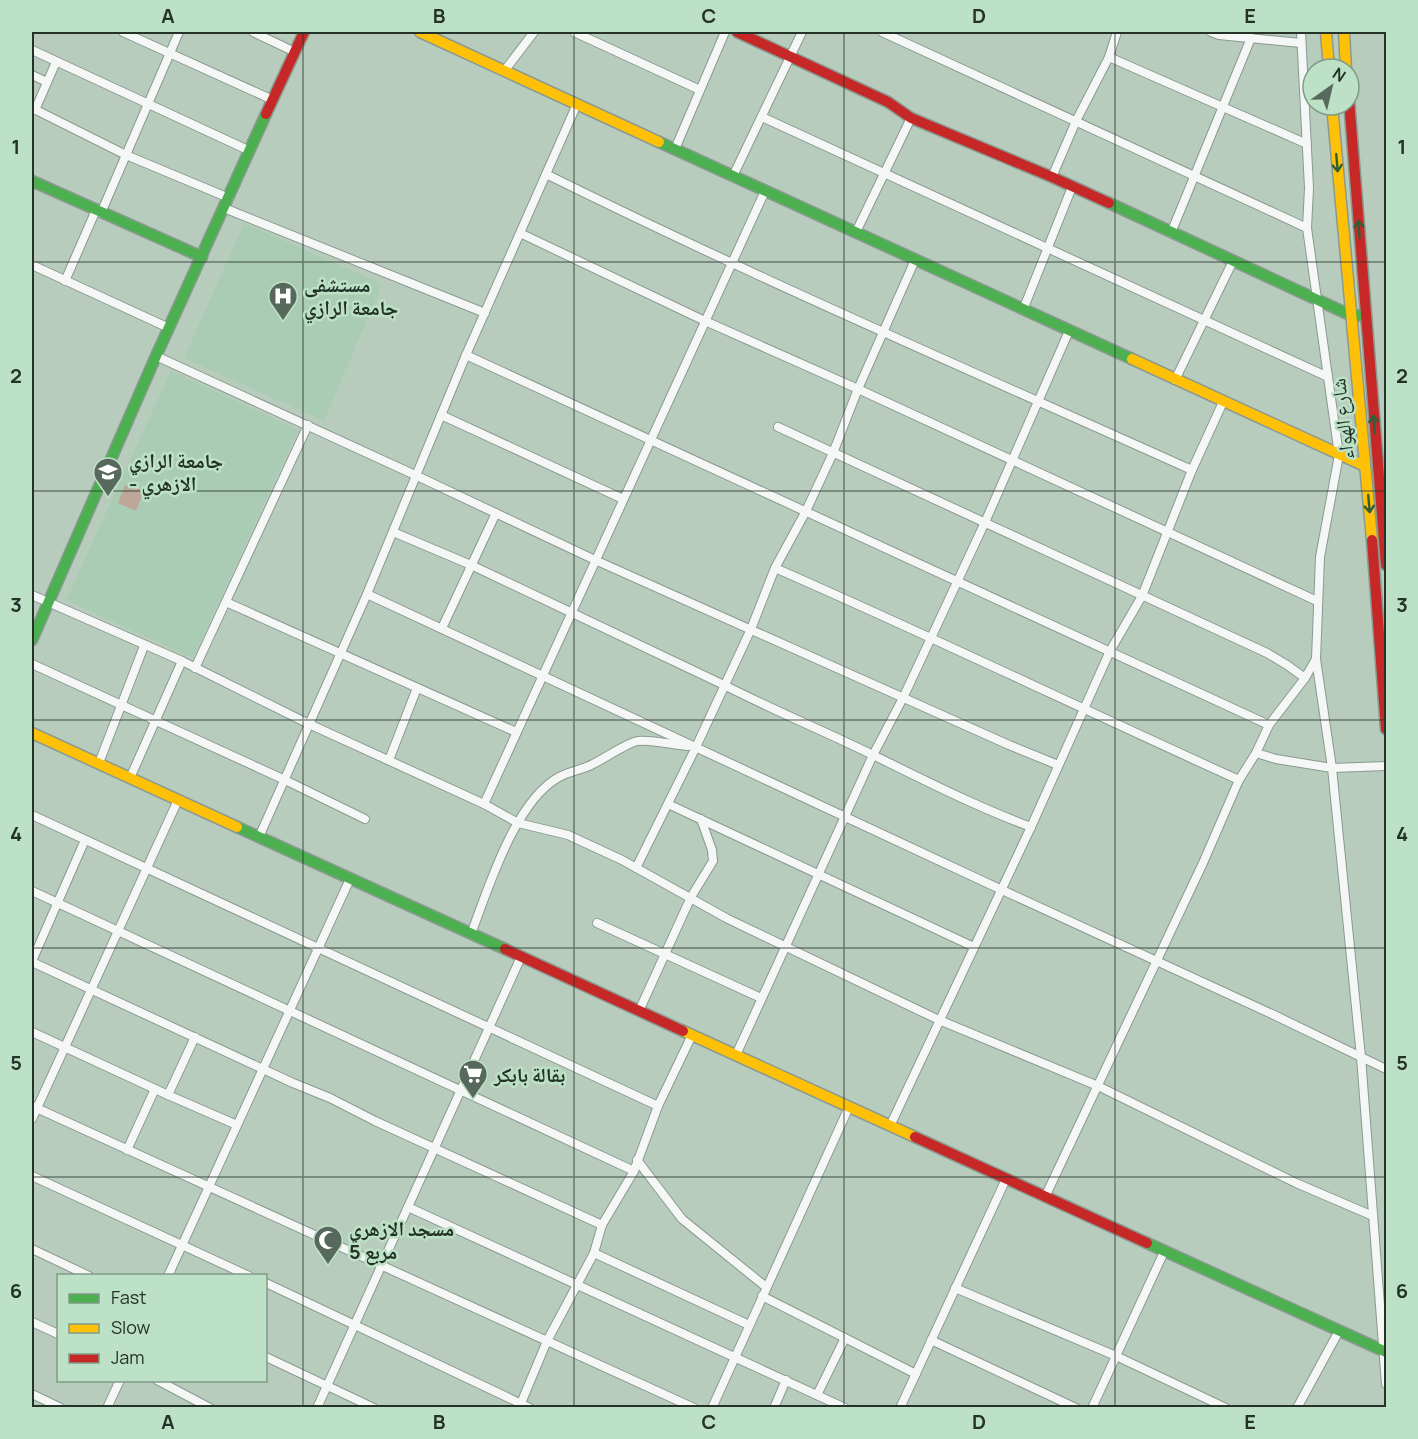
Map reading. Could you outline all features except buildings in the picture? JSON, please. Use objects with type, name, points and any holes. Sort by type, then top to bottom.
[{"type":"street","points":[[123,32],[273,100]]},
{"type":"street","points":[[65,281],[126,155],[179,32]]},
{"type":"street","points":[[253,32],[296,52]]},
{"type":"street","points":[[32,640],[156,356],[304,32]]},
{"type":"street","points":[[420,32],[1365,466]]},
{"type":"street","points":[[505,70],[534,32]]},
{"type":"street","points":[[574,32],[700,90]]},
{"type":"street","points":[[675,149],[725,32]]},
{"type":"street","points":[[737,32],[888,102],[910,118],[1052,177],[1350,315],[1366,316]]},
{"type":"street","points":[[733,176],[802,32]]},
{"type":"street","points":[[882,32],[900,35],[1076,121],[1307,228]]},
{"type":"street","points":[[1052,177],[1076,121],[1109,57],[1117,32]]},
{"type":"street","points":[[1301,32],[1309,188],[1307,228],[1339,455],[1320,557],[1316,659],[1332,768],[1361,1057],[1386,1384]]},
{"type":"street","points":[[1326,32],[1328,57]]},
{"type":"street","points":[[1344,32],[1345,57]]},
{"type":"street","points":[[1217,33],[1302,43]]},
{"type":"street","points":[[1171,233],[1251,38]]},
{"type":"street","points":[[32,50],[250,151]]},
{"type":"street","points":[[1109,57],[1307,144]]},
{"type":"street","points":[[56,62],[33,109],[226,203],[485,313]]},
{"type":"street","points":[[32,75],[47,82]]},
{"type":"street","points":[[259,837],[367,594],[466,355],[522,234],[578,104]]},
{"type":"street","points":[[762,117],[1328,377]]},
{"type":"street","name":"شارع الهواء","points":[[1333,117],[1386,729]]},
{"type":"street","name":"شارع الهواء","points":[[1350,117],[1386,565]]},
{"type":"street","points":[[856,232],[910,118]]},
{"type":"street","points":[[546,174],[732,263],[1192,470]]},
{"type":"street","points":[[32,181],[202,257]]},
{"type":"street","points":[[1023,310],[1072,187]]},
{"type":"street","points":[[484,804],[765,190]]},
{"type":"street","points":[[522,234],[705,321],[858,388],[1317,601]]},
{"type":"street","points":[[636,868],[696,747],[751,628],[775,568],[806,511],[833,453],[858,388],[915,260]]},
{"type":"street","points":[[1175,380],[1233,261]]},
{"type":"street","points":[[32,265],[169,328]]},
{"type":"street","points":[[736,1055],[873,755],[903,698],[958,581],[1069,331]]},
{"type":"street","points":[[466,355],[1269,725]]},
{"type":"street","points":[[156,356],[595,560],[751,628],[789,648],[1058,765]]},
{"type":"street","points":[[890,1126],[1002,890],[1110,651],[1142,596],[1192,470],[1223,402]]},
{"type":"street","points":[[441,415],[623,499]]},
{"type":"street","points":[[195,668],[308,425]]},
{"type":"street","points":[[777,427],[1267,653],[1305,678]]},
{"type":"street","points":[[442,628],[496,513]]},
{"type":"street","points":[[393,532],[471,565],[571,612],[765,706],[873,755],[951,795],[1031,827]]},
{"type":"street","points":[[775,568],[932,637],[1239,780]]},
{"type":"street","points":[[367,594],[1386,1069]]},
{"type":"street","points":[[32,595],[195,668],[309,724],[484,804],[518,823],[568,835],[636,868],[728,919],[939,1020],[1098,1086],[1296,1183],[1373,1216]]},
{"type":"street","points":[[226,602],[516,732]]},
{"type":"street","points":[[99,763],[144,646]]},
{"type":"street","points":[[1045,1197],[1203,864],[1239,780],[1256,753],[1269,725],[1305,678],[1316,659]]},
{"type":"street","points":[[130,778],[182,662]]},
{"type":"street","points":[[32,664],[365,819]]},
{"type":"street","points":[[389,760],[417,688]]},
{"type":"street","points":[[32,733],[1385,1351]]},
{"type":"street","points":[[471,934],[518,823],[529,804],[554,780],[591,766],[637,741],[696,747]]},
{"type":"street","points":[[1256,753],[1276,759],[1332,768],[1386,766]]},
{"type":"street","points":[[32,1119],[34,1107],[91,990],[178,800]]},
{"type":"street","points":[[668,804],[974,947]]},
{"type":"street","points":[[32,815],[658,1106]]},
{"type":"street","points":[[639,1011],[691,897],[713,861],[712,850],[701,819]]},
{"type":"street","points":[[85,840],[32,962],[602,1225]]},
{"type":"street","points":[[168,1274],[350,879]]},
{"type":"street","points":[[32,891],[634,1171]]},
{"type":"street","points":[[597,923],[761,998]]},
{"type":"street","points":[[316,1407],[521,957]]},
{"type":"street","points":[[32,1032],[237,1125]]},
{"type":"street","points":[[520,1405],[547,1341],[579,1285],[594,1253],[602,1225],[634,1171],[658,1106],[692,1035]]},
{"type":"street","points":[[168,1095],[195,1037]]},
{"type":"street","points":[[127,1150],[155,1089]]},
{"type":"street","points":[[34,1107],[694,1407]]},
{"type":"street","points":[[712,1407],[849,1107]]},
{"type":"street","points":[[637,1160],[682,1219],[764,1292],[845,1338],[916,1374]]},
{"type":"street","points":[[32,1176],[247,1274]]},
{"type":"street","points":[[900,1407],[1006,1179]]},
{"type":"street","points":[[408,1207],[845,1407]]},
{"type":"street","points":[[32,1249],[87,1274]]},
{"type":"street","points":[[1092,1407],[1164,1251]]},
{"type":"street","points":[[594,1253],[749,1325]]},
{"type":"street","points":[[267,1283],[520,1405],[530,1407]]},
{"type":"street","points":[[955,1288],[1116,1356],[1226,1407]]},
{"type":"street","points":[[32,1322],[57,1334]]},
{"type":"street","points":[[1297,1407],[1339,1331]]},
{"type":"street","points":[[817,1395],[845,1338]]},
{"type":"street","points":[[932,1340],[1076,1407]]},
{"type":"street","points":[[267,1357],[374,1407]]},
{"type":"street","points":[[774,1407],[786,1380]]},
{"type":"street","points":[[107,1407],[119,1382]]},
{"type":"street","points":[[161,1382],[210,1407]]},
{"type":"street","points":[[32,1394],[61,1407]]},
{"type":"shaded area","name":"مستشفى جامعة الرازي","points":[[244,223],[382,284],[324,421],[184,358]]},
{"type":"shaded area","points":[[171,371],[298,430],[193,658],[66,600]]},
{"type":"shaded area","points":[[125,485],[144,491],[136,511],[118,503]]},
{"type":"traffic: fast","points":[[32,640],[156,356],[266,114]]},
{"type":"traffic: fast","points":[[659,142],[1132,359]]},
{"type":"traffic: fast","points":[[32,181],[202,257]]},
{"type":"traffic: fast","points":[[1109,203],[1350,315],[1366,316]]},
{"type":"traffic: fast","points":[[237,827],[505,949]]},
{"type":"traffic: fast","points":[[1147,1243],[1386,1352]]},
{"type":"traffic: slow","points":[[420,32],[659,142]]},
{"type":"traffic: slow","points":[[1326,32],[1328,57]]},
{"type":"traffic: slow","points":[[1344,32],[1345,57]]},
{"type":"traffic: slow","points":[[1333,117],[1372,540]]},
{"type":"traffic: slow","points":[[1132,359],[1365,466]]},
{"type":"traffic: slow","points":[[32,733],[237,827]]},
{"type":"traffic: slow","points":[[683,1031],[915,1137]]},
{"type":"traffic: jam","points":[[266,114],[304,32]]},
{"type":"traffic: jam","points":[[737,32],[888,102],[911,118],[1109,203]]},
{"type":"traffic: jam","points":[[1350,117],[1386,565]]},
{"type":"traffic: jam","points":[[1372,540],[1386,729]]},
{"type":"traffic: jam","points":[[505,949],[683,1031]]},
{"type":"traffic: jam","points":[[915,1137],[1147,1243]]},
{"type":"place","name":"مستشفى جامعة الرازي","points":[[283,322]]},
{"type":"place","name":"جامعة الرازي - الازهري","points":[[108,498]]},
{"type":"place","name":"بقالة بابكر","points":[[473,1100]]},
{"type":"place","name":"مسجد الازهري مربع 5","points":[[328,1266]]}]
